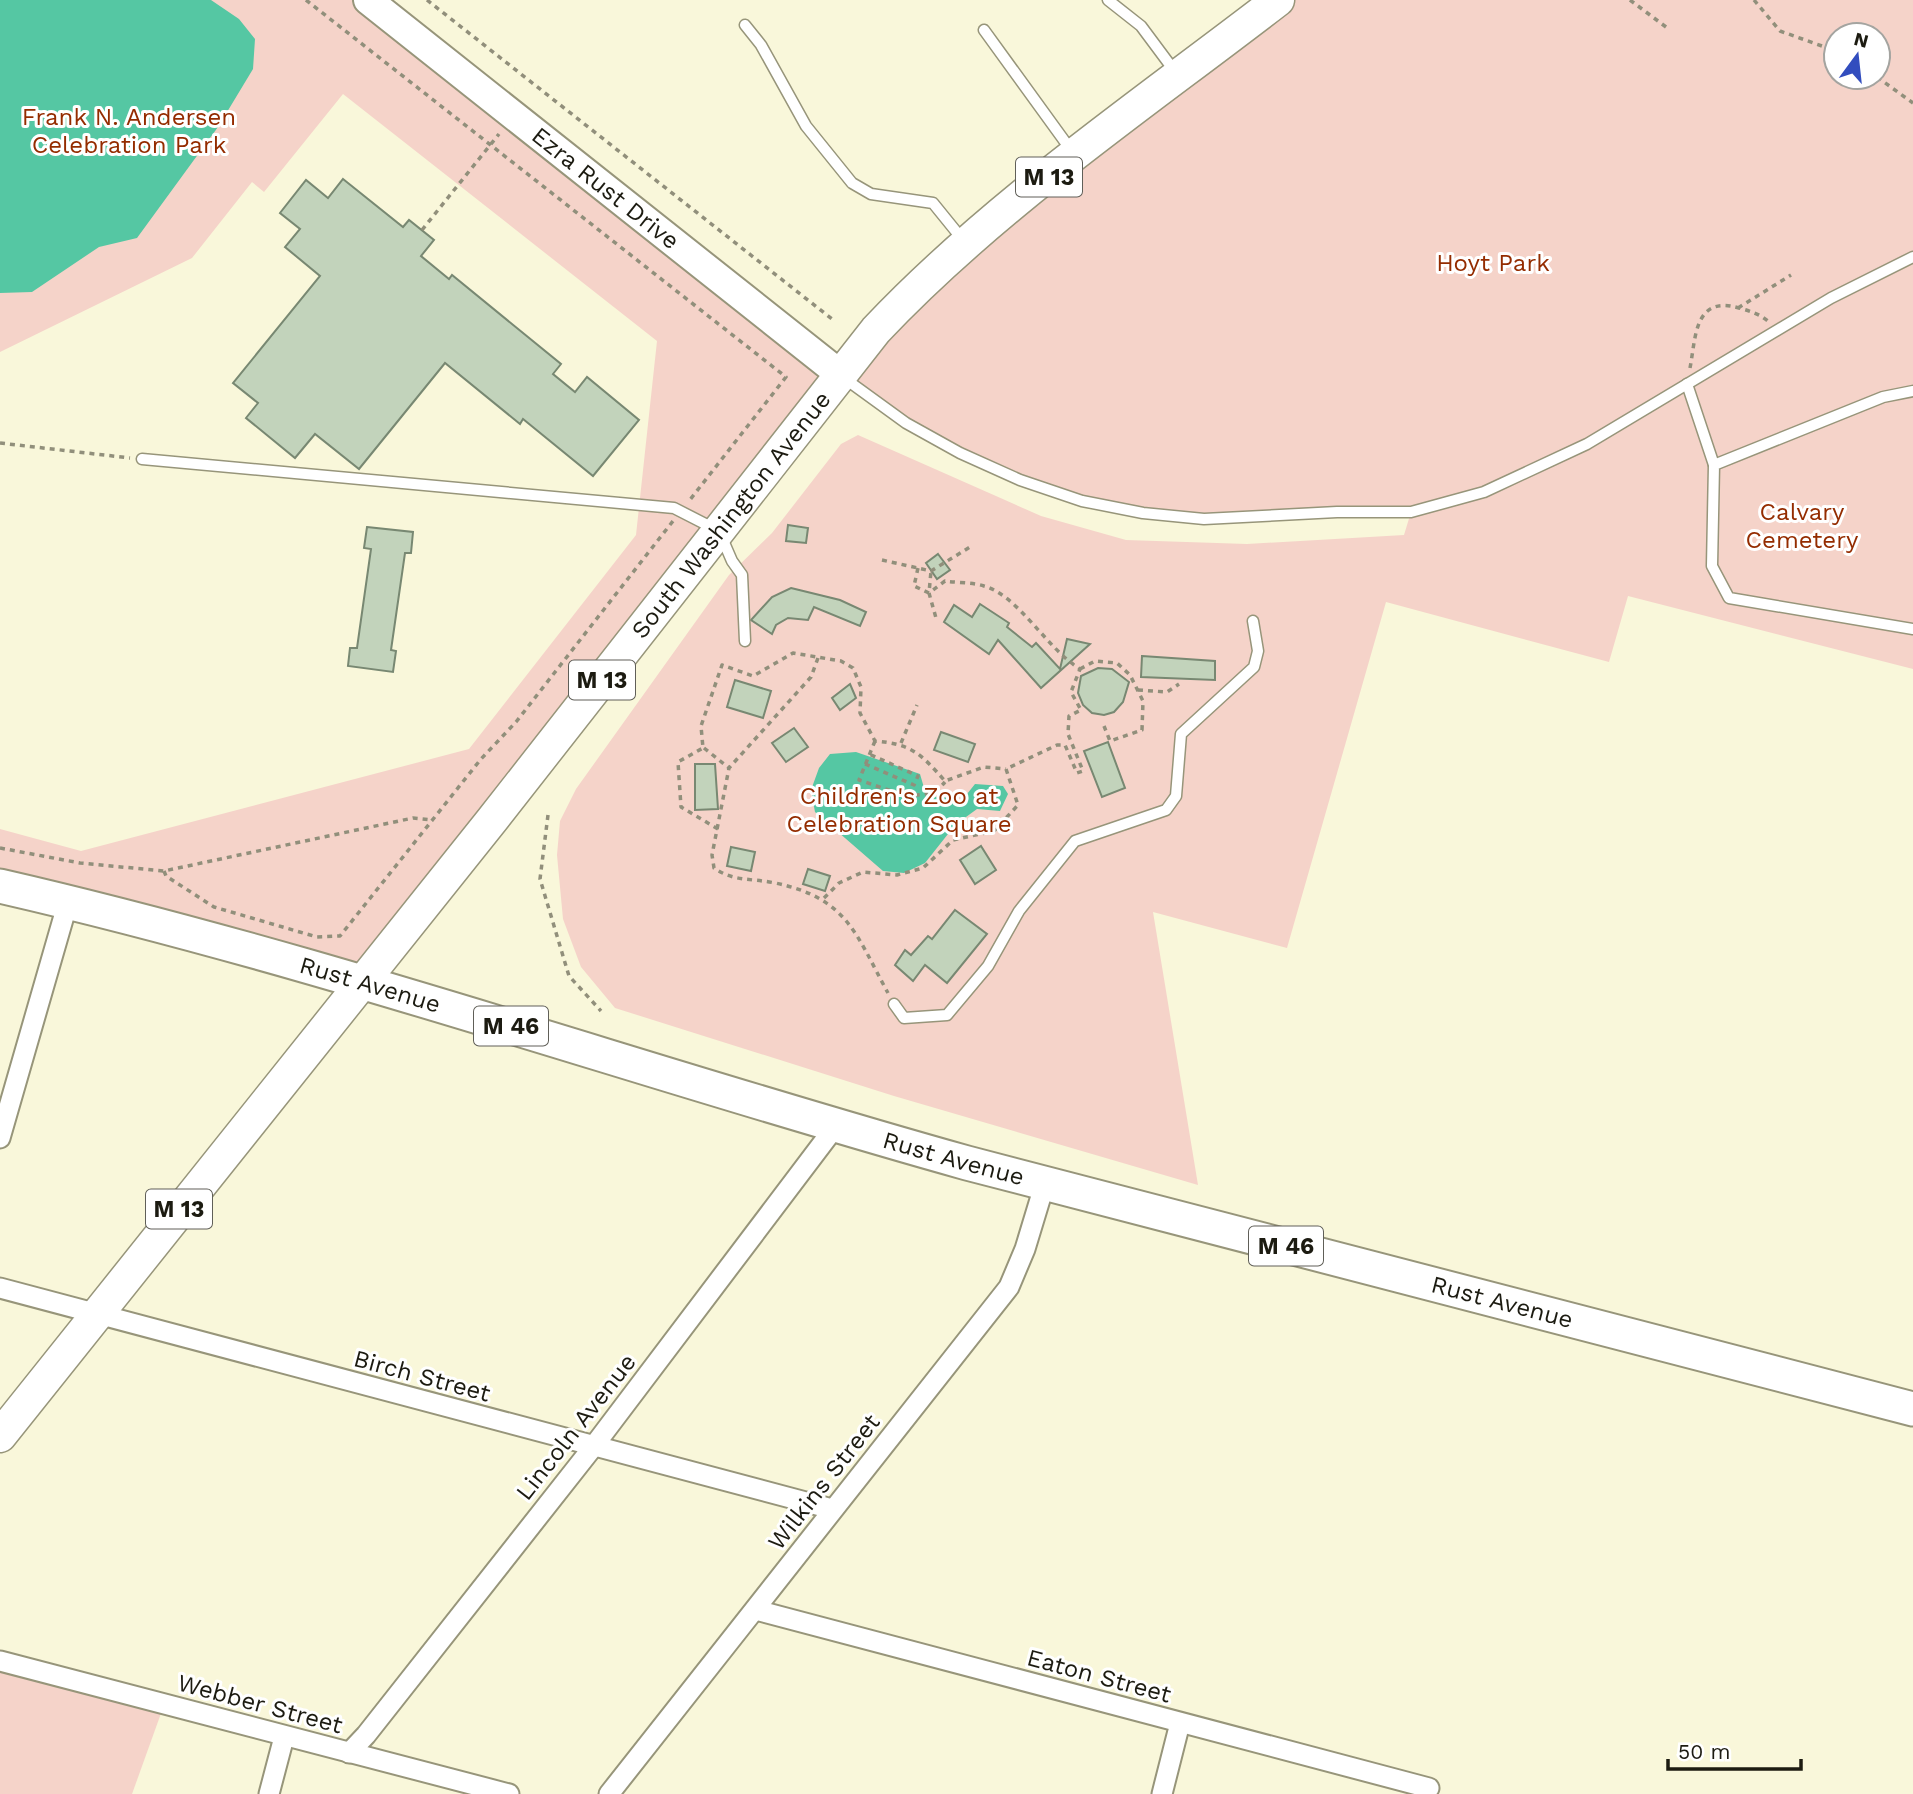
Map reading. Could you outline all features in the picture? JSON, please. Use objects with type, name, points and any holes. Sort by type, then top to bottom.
[{"type":"highway","name":"Rust Avenue","points":[[0,886],[68,902],[588,1048],[835,1127],[1913,1409]]},
{"type":"main road","name":"Ezra Rust Drive","points":[[368,0],[841,375]]},
{"type":"main road","name":"South Washington Avenue","points":[[0,1436],[359,983],[492,820],[876,330],[919,284],[965,243],[1278,0]]},
{"type":"street","points":[[0,1138],[68,902]]},
{"type":"street","name":"Lincoln Avenue","points":[[349,1753],[593,1447],[835,1127]]},
{"type":"street","name":"Wilkins Street","points":[[609,1794],[1009,1287],[1025,1250],[1045,1183]]},
{"type":"street","name":"Birch Street","points":[[0,1288],[832,1509]]},
{"type":"street","name":"Eaton Street","points":[[756,1610],[1429,1788]]},
{"type":"street","name":"Webber Street","points":[[0,1661],[509,1794]]},
{"type":"street","points":[[1162,1794],[1180,1723]]},
{"type":"street","points":[[269,1794],[284,1737]]},
{"type":"lane","points":[[1108,0],[1140,26],[1178,77]]},
{"type":"lane","points":[[745,25],[761,45],[806,126],[852,183],[872,194],[933,203],[965,243]]},
{"type":"lane","points":[[984,30],[1076,156]]},
{"type":"lane","points":[[841,375],[906,423],[960,453],[1020,480],[1082,501],[1143,513],[1204,519],[1337,512],[1411,512],[1484,492],[1587,444],[1831,298],[1913,257]]},
{"type":"lane","points":[[1687,384],[1714,465],[1712,566],[1729,598],[1913,629]]},
{"type":"lane","points":[[1714,465],[1883,397],[1913,391]]},
{"type":"lane","points":[[142,459],[651,505],[681,512],[719,531],[741,575],[745,641]]},
{"type":"lane","points":[[894,1004],[904,1018],[947,1015],[988,966],[1019,911],[1075,841],[1166,810],[1176,796],[1181,734],[1254,667],[1258,650],[1253,621]]},
{"type":"path","points":[[164,871],[166,876],[214,907],[328,939],[345,931],[481,759],[516,722],[786,377],[306,0]]},
{"type":"path","points":[[427,0],[831,319]]},
{"type":"path","points":[[1630,0],[1666,27]]},
{"type":"path","points":[[1754,0],[1780,31],[1822,46]]},
{"type":"path","points":[[1892,88],[1913,103]]},
{"type":"path","points":[[422,230],[513,115]]},
{"type":"path","points":[[1738,308],[1791,275]]},
{"type":"path","points":[[1687,384],[1699,321],[1707,310],[1723,304],[1761,315],[1779,329]]},
{"type":"path","points":[[0,443],[142,459]]},
{"type":"path","points":[[882,560],[932,571],[970,547]]},
{"type":"path","points":[[918,568],[914,586],[929,593]]},
{"type":"path","points":[[932,571],[929,593],[936,618]]},
{"type":"path","points":[[929,593],[945,581],[985,586],[1014,604],[1061,657],[1080,669]]},
{"type":"path","points":[[729,768],[704,748],[701,726],[722,665],[752,676],[793,653],[841,662],[853,668],[861,687],[860,713],[875,741]]},
{"type":"path","points":[[818,658],[811,677],[729,768],[712,855],[714,869],[730,879],[775,883],[824,898],[848,919],[894,1004]]},
{"type":"path","points":[[875,741],[859,780],[913,796],[939,789],[945,781],[984,767],[1006,769],[1057,745],[1065,745],[1077,773],[1083,771],[1068,733],[1069,716],[1081,710],[1071,692],[1080,669],[1096,661],[1117,663],[1130,675],[1143,701],[1142,730],[1110,741],[1104,726]]},
{"type":"path","points":[[1138,690],[1167,692],[1179,684]]},
{"type":"path","points":[[901,743],[917,705]]},
{"type":"path","points":[[875,741],[901,743],[922,755],[945,781]]},
{"type":"path","points":[[704,748],[678,762],[681,807],[718,829]]},
{"type":"path","points":[[866,764],[914,785],[919,776],[869,754]]},
{"type":"path","points":[[824,898],[839,883],[863,872],[898,875],[923,869],[953,840],[994,831],[1018,805],[1006,769]]},
{"type":"path","points":[[548,815],[540,879],[569,976],[601,1011]]},
{"type":"path","points":[[0,848],[80,863],[164,871],[413,818],[433,820]]},
{"type":"green space","points":[[0,0],[368,0],[841,375],[876,329],[1278,0],[1913,0],[1913,669],[1628,596],[1609,662],[1386,602],[1287,948],[1153,912],[1198,1185],[894,1096],[615,1008],[581,967],[563,919],[557,855],[560,821],[576,789],[729,575],[772,533],[841,444],[858,435],[1041,516],[1126,540],[1247,544],[1404,535],[1411,512],[1204,519],[1082,501],[960,453],[841,376],[359,983],[0,886],[0,829],[81,851],[469,749],[636,535],[657,341],[343,94],[264,192],[252,182],[192,258],[0,352]]},
{"type":"green space","points":[[0,1665],[164,1705],[132,1794],[0,1794]]},
{"type":"shaded area","name":"Frank N. Andersen Celebration Park","points":[[0,0],[211,0],[239,19],[255,39],[253,69],[218,127],[137,238],[99,247],[32,292],[0,293]]},
{"type":"shaded area","points":[[856,752],[920,774],[927,798],[942,796],[959,804],[975,784],[1003,786],[1008,794],[1000,811],[977,809],[966,817],[963,832],[948,834],[925,863],[904,873],[883,871],[815,812],[811,790],[819,768],[830,754]]},
{"type":"building","points":[[343,179],[403,227],[409,220],[434,240],[421,256],[449,279],[452,275],[561,364],[553,374],[575,392],[587,377],[639,420],[593,476],[523,419],[520,424],[445,363],[359,469],[315,434],[295,458],[246,418],[258,403],[233,383],[320,276],[285,247],[300,229],[280,213],[306,180],[328,198]]},
{"type":"building","points":[[788,525],[808,528],[806,543],[786,541]]},
{"type":"building","points":[[367,527],[413,532],[411,553],[405,553],[391,650],[396,651],[393,672],[348,666],[350,648],[357,648],[371,549],[364,548]]},
{"type":"building","points":[[938,554],[950,570],[937,579],[926,563]]},
{"type":"building","points":[[791,588],[840,600],[866,612],[860,626],[814,607],[808,620],[788,618],[776,625],[772,634],[751,620],[772,597]]},
{"type":"building","points":[[980,604],[1009,623],[1007,627],[1032,647],[1036,643],[1060,669],[1067,639],[1090,644],[1041,688],[998,640],[989,654],[944,622],[954,605],[972,617]]},
{"type":"building","points":[[1142,656],[1215,661],[1215,680],[1141,677]]},
{"type":"building","points":[[1098,668],[1112,669],[1129,682],[1123,702],[1114,712],[1104,715],[1092,713],[1083,705],[1078,693],[1081,676]]},
{"type":"building","points":[[735,680],[771,691],[763,718],[727,707]]},
{"type":"building","points":[[850,684],[856,698],[840,710],[832,698]]},
{"type":"building","points":[[794,728],[808,747],[786,762],[772,743]]},
{"type":"building","points":[[941,732],[975,744],[968,762],[934,750]]},
{"type":"building","points":[[1108,742],[1125,788],[1102,797],[1084,751]]},
{"type":"building","points":[[695,764],[715,764],[718,809],[695,810]]},
{"type":"building","points":[[981,846],[996,870],[975,884],[960,860]]},
{"type":"building","points":[[731,847],[755,852],[751,871],[727,866]]},
{"type":"building","points":[[808,869],[830,876],[825,891],[803,884]]},
{"type":"building","points":[[955,910],[987,934],[947,983],[925,965],[913,981],[895,965],[905,950],[911,955],[928,936],[932,939]]},
{"type":"park label","name":"Hoyt Park","points":[[1493,263]]},
{"type":"park label","name":"Calvary Cemetery","points":[[1802,526]]},
{"type":"park label","name":"Children's Zoo at Celebration Square","points":[[899,810]]}]
